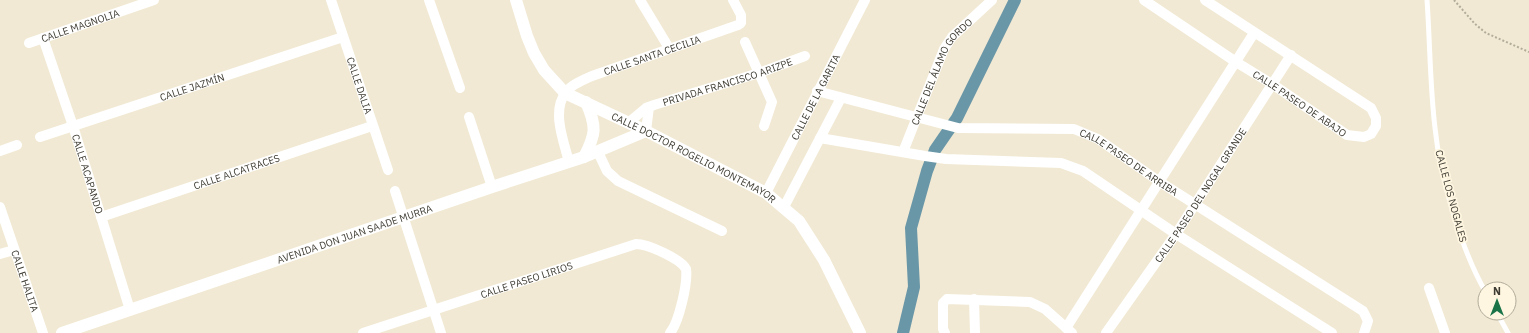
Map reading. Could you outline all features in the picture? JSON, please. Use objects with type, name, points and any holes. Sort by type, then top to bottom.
[{"type":"street","name":"CALLE MAGNOLIA","points":[[29,43],[154,0]]},
{"type":"street","name":"CALLE DALIA","points":[[331,0],[388,170]]},
{"type":"street","points":[[430,0],[460,88]]},
{"type":"street","name":"CALLE DOCTOR ROGELIO MONTEMAYOR","points":[[516,0],[534,53],[544,70],[566,93],[628,122],[766,193],[799,220],[817,248],[860,333]]},
{"type":"street","points":[[640,0],[669,48]]},
{"type":"street","name":"CALLE SANTA CECILIA","points":[[566,93],[575,84],[592,76],[741,23],[741,16],[733,0]]},
{"type":"street","name":"CALLE DE LA GARITA","points":[[766,193],[865,0]]},
{"type":"street","name":"CALLE DEL ÁLAMO GORDO","points":[[903,152],[944,49],[952,37],[992,0]]},
{"type":"street","name":"CALLE PASEO DE ABAJO","points":[[1144,0],[1347,135],[1364,137],[1371,134],[1376,126],[1376,118],[1370,108],[1205,0]]},
{"type":"street","points":[[945,333],[943,329],[944,300],[947,299],[1030,302],[1045,309],[1069,331],[1141,211],[1254,33]]},
{"type":"street","name":"CALLE JAZMÍN","points":[[40,137],[343,37]]},
{"type":"street","name":"CALLE ACAPANDO","points":[[43,38],[73,126],[130,310]]},
{"type":"street","points":[[745,42],[772,102],[764,126]]},
{"type":"street","name":"CALLE PASEO DEL NOGAL GRANDE","points":[[1106,333],[1176,234],[1291,55]]},
{"type":"street","name":"PRIVADA FRANCISCO ARIZPE","points":[[628,122],[649,107],[759,73],[805,56]]},
{"type":"street","name":"CALLE PASEO DE ARRIBA","points":[[817,91],[958,128],[1074,129],[1098,139],[1160,182],[1363,311],[1368,321],[1364,333]]},
{"type":"street","points":[[566,93],[560,105],[559,113],[569,162]]},
{"type":"street","points":[[784,207],[841,98]]},
{"type":"street","points":[[584,158],[594,135],[595,128],[593,118],[586,102]]},
{"type":"street","name":"PRIVADA FRANCISCO ARIZPE","points":[[646,131],[649,107]]},
{"type":"street","points":[[469,117],[492,186]]},
{"type":"street","name":"CALLE ALCATRACES","points":[[101,217],[372,126]]},
{"type":"street","name":"AVENIDA DON JUAN SAADE MURRA","points":[[62,333],[404,218],[492,186],[584,158],[646,131]]},
{"type":"street","points":[[820,138],[946,159],[1045,162],[1071,165],[1083,171],[1176,234],[1332,333]]},
{"type":"street","points":[[0,151],[17,145]]},
{"type":"street","points":[[598,152],[607,171],[618,181],[722,231]]},
{"type":"street","points":[[395,192],[441,333]]},
{"type":"street","name":"CALLE HALITA","points":[[0,207],[43,333]]},
{"type":"street","name":"CALLE PASEO LIRIOS","points":[[363,333],[636,244],[647,245],[682,263],[686,269],[678,318],[675,327],[670,333]]},
{"type":"street","points":[[0,254],[14,250]]},
{"type":"street","points":[[1429,288],[1444,333]]},
{"type":"street","points":[[974,300],[975,333]]},
{"type":"lane","name":"CALLE LOS NOGALES","points":[[1427,0],[1435,129],[1442,170],[1466,250],[1480,281]]},
{"type":"lane","points":[[1501,321],[1508,333]]},
{"type":"path","points":[[1454,0],[1475,24],[1486,33],[1529,52]]},
{"type":"waterway","points":[[903,333],[914,287],[911,228],[927,171],[935,150],[957,118],[1015,0]]}]
